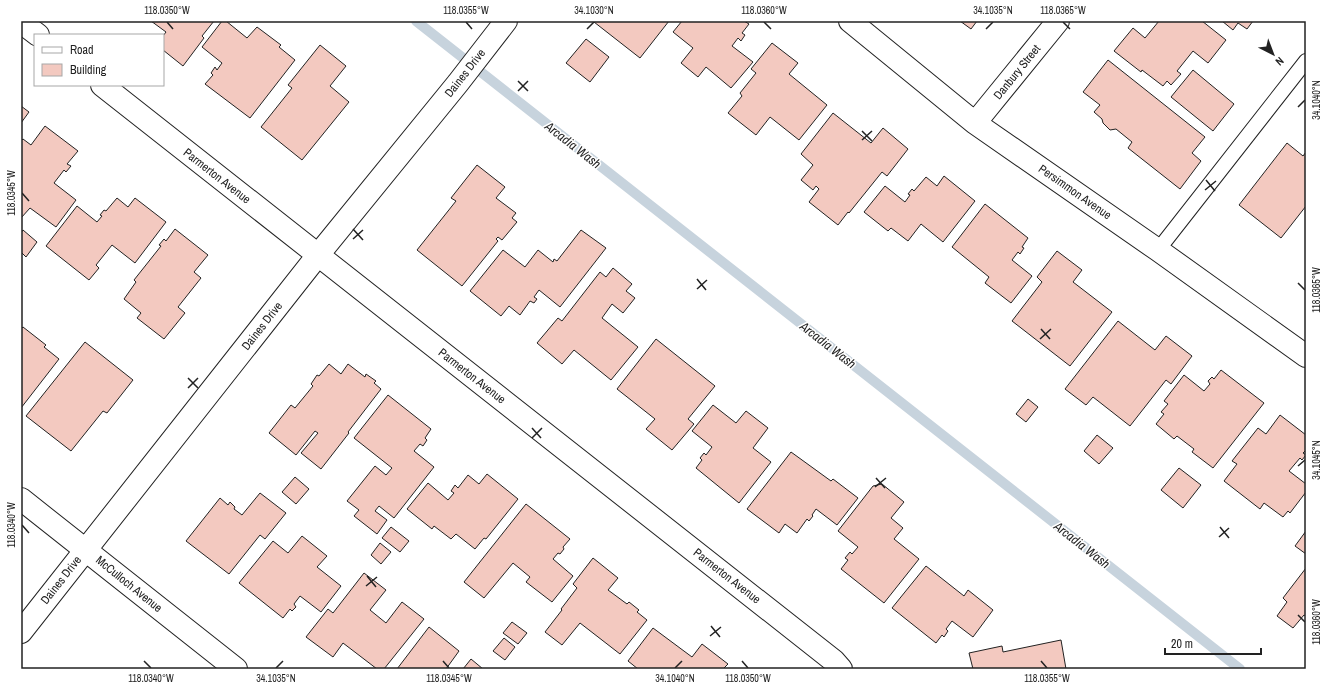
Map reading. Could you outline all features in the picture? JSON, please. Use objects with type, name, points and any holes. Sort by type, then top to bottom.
[{"type":"street","name":"Daines Drive","points":[[21,632],[318,255],[458,83],[506,21]]},
{"type":"street","name":"Persimmon Avenue","points":[[850,21],[975,124],[1158,250],[1306,356]]},
{"type":"street","name":"Danbury Street","points":[[975,124],[1058,21]]},
{"type":"street","points":[[21,22],[37,34]]},
{"type":"street","name":"Parmerton Avenue","points":[[103,86],[834,661],[841,669]]},
{"type":"street","name":"McCulloch Avenue","points":[[21,499],[236,669]]},
{"type":"lane","points":[[1158,250],[1306,61]]},
{"type":"building","points":[[151,21],[214,21],[202,36],[204,38],[183,66],[164,51],[164,35],[166,32]]},
{"type":"building","points":[[222,21],[226,21],[247,38],[257,27],[281,45],[279,47],[295,60],[250,118],[205,84],[213,75],[211,73],[215,67],[217,70],[222,63],[202,47]]},
{"type":"building","points":[[669,21],[640,58],[594,22]]},
{"type":"building","points":[[682,21],[744,21],[749,24],[742,33],[745,35],[741,41],[738,38],[732,46],[753,62],[731,88],[706,67],[698,77],[681,63],[693,48],[673,32]]},
{"type":"building","points":[[960,21],[977,21],[971,29]]},
{"type":"building","points":[[1159,21],[1202,21],[1226,40],[1208,63],[1193,51],[1177,71],[1181,74],[1171,85],[1167,81],[1163,86],[1142,70],[1141,72],[1114,51],[1133,28],[1145,38]]},
{"type":"building","points":[[1222,21],[1253,21],[1247,29],[1238,23],[1233,30]]},
{"type":"building","points":[[586,39],[609,57],[590,82],[566,63]]},
{"type":"building","points":[[772,43],[798,63],[789,74],[827,105],[799,140],[770,117],[756,135],[728,113],[742,96],[740,93],[756,73],[751,69]]},
{"type":"building","points":[[320,45],[346,66],[330,86],[349,102],[302,160],[261,127],[292,88],[288,85]]},
{"type":"building","points":[[1108,60],[1205,137],[1192,153],[1201,161],[1180,189],[1128,148],[1132,142],[1116,129],[1110,130],[1103,123],[1102,119],[1094,112],[1100,105],[1083,92]]},
{"type":"building","points":[[1193,70],[1234,104],[1213,131],[1171,97]]},
{"type":"building","points":[[21,106],[29,112],[21,123]]},
{"type":"building","points":[[833,113],[871,143],[883,128],[908,149],[887,176],[882,172],[838,225],[809,202],[819,189],[816,186],[813,190],[801,180],[813,165],[801,154]]},
{"type":"building","points":[[45,126],[78,151],[67,164],[71,166],[66,172],[64,170],[54,183],[76,200],[56,227],[30,208],[21,218],[21,141],[23,139],[31,145]]},
{"type":"building","points":[[1287,143],[1303,156],[1306,152],[1306,206],[1281,238],[1239,205]]},
{"type":"building","points":[[477,165],[505,187],[496,198],[516,213],[512,218],[517,222],[502,240],[498,237],[496,239],[498,241],[462,286],[417,250],[456,201],[451,198]]},
{"type":"building","points":[[944,176],[975,201],[943,242],[921,224],[908,241],[891,228],[888,231],[864,212],[885,186],[905,202],[912,189],[914,191],[926,177],[937,186]]},
{"type":"building","points":[[117,198],[128,207],[135,198],[166,222],[135,263],[112,245],[96,265],[99,268],[89,280],[46,246],[77,206],[97,222],[102,216],[100,215],[104,210],[106,211]]},
{"type":"building","points":[[985,204],[1028,238],[1022,247],[1024,248],[1020,254],[1018,252],[1012,260],[1032,276],[1011,303],[985,283],[989,277],[952,247]]},
{"type":"building","points":[[175,229],[208,255],[194,272],[201,278],[178,307],[185,313],[164,339],[137,318],[141,313],[124,299],[136,282],[134,280],[161,246],[159,245],[164,239],[166,241]]},
{"type":"building","points":[[23,230],[37,242],[26,257],[21,252],[21,233]]},
{"type":"building","points":[[581,230],[606,248],[560,307],[539,290],[534,297],[537,299],[534,303],[530,301],[520,315],[509,306],[501,316],[470,291],[503,250],[525,267],[538,250],[553,262],[554,259],[557,261]]},
{"type":"building","points":[[1057,251],[1082,270],[1073,282],[1112,312],[1070,366],[1012,321],[1042,282],[1037,277]]},
{"type":"building","points":[[613,268],[632,284],[626,291],[635,298],[623,313],[612,304],[602,318],[638,347],[611,380],[574,350],[562,364],[537,343],[558,318],[562,321],[600,272],[606,277]]},
{"type":"building","points":[[1118,321],[1155,350],[1166,336],[1192,356],[1171,384],[1166,380],[1130,426],[1093,397],[1086,405],[1065,389]]},
{"type":"building","points":[[23,327],[46,345],[44,347],[59,359],[21,408],[21,329]]},
{"type":"building","points":[[656,339],[715,386],[688,419],[694,424],[672,450],[646,429],[655,419],[617,389]]},
{"type":"building","points":[[85,342],[133,380],[107,413],[103,411],[71,451],[26,416]]},
{"type":"building","points":[[329,364],[341,374],[348,364],[365,377],[366,374],[376,381],[374,383],[381,389],[321,469],[301,453],[318,433],[315,431],[296,455],[269,433],[291,405],[295,408],[313,386],[311,384],[317,375],[319,376]]},
{"type":"building","points":[[1221,370],[1264,403],[1213,468],[1192,452],[1194,449],[1177,436],[1174,439],[1156,424],[1164,414],[1161,412],[1168,404],[1164,401],[1184,375],[1204,391],[1210,384],[1208,381],[1212,377],[1214,379]]},
{"type":"building","points":[[388,395],[431,429],[425,438],[427,440],[423,446],[420,444],[414,451],[434,467],[394,518],[379,506],[375,511],[387,520],[377,534],[354,516],[359,510],[347,501],[375,466],[386,475],[392,468],[354,438]]},
{"type":"building","points":[[1028,399],[1038,407],[1026,422],[1016,414]]},
{"type":"building","points":[[713,405],[736,423],[746,411],[768,428],[753,448],[771,462],[739,503],[696,468],[702,460],[700,458],[704,453],[706,455],[712,447],[692,431]]},
{"type":"building","points":[[1280,415],[1306,435],[1306,450],[1303,453],[1306,455],[1302,460],[1300,458],[1289,471],[1306,484],[1306,492],[1290,513],[1288,511],[1283,517],[1264,503],[1260,509],[1224,481],[1237,464],[1232,461],[1258,428],[1266,434]]},
{"type":"building","points":[[1097,435],[1113,448],[1099,464],[1084,451]]},
{"type":"building","points":[[791,452],[831,481],[833,479],[858,498],[837,525],[816,509],[812,515],[813,516],[809,521],[807,519],[797,533],[785,524],[779,533],[747,509]]},
{"type":"building","points":[[1179,468],[1201,485],[1183,508],[1161,490]]},
{"type":"building","points":[[487,474],[518,499],[486,539],[484,538],[475,549],[456,534],[451,539],[434,526],[432,529],[407,509],[428,483],[448,500],[454,493],[451,491],[455,485],[458,488],[468,475],[479,484]]},
{"type":"building","points":[[295,477],[309,489],[296,504],[282,492]]},
{"type":"building","points":[[882,484],[904,502],[891,518],[903,528],[894,539],[919,559],[884,603],[841,569],[848,560],[845,558],[850,552],[852,554],[858,547],[838,531],[873,486]]},
{"type":"building","points":[[260,493],[286,513],[265,539],[260,535],[229,574],[186,541],[220,498],[228,505],[230,502],[235,507],[234,509],[242,515]]},
{"type":"building","points":[[526,504],[570,539],[563,547],[564,549],[560,554],[558,553],[553,559],[573,576],[552,602],[526,582],[530,577],[513,563],[484,598],[464,582]]},
{"type":"building","points":[[391,527],[409,541],[400,552],[382,538]]},
{"type":"building","points":[[1306,531],[1306,554],[1295,546]]},
{"type":"building","points":[[302,536],[327,556],[317,567],[341,586],[321,612],[300,596],[294,604],[296,607],[292,611],[290,609],[283,618],[239,583],[273,541],[288,553]]},
{"type":"building","points":[[380,543],[391,552],[381,564],[371,555]]},
{"type":"building","points":[[593,558],[618,578],[608,590],[627,604],[629,602],[639,610],[637,612],[647,620],[620,654],[580,623],[562,645],[545,632],[577,588],[573,584]]},
{"type":"building","points":[[926,566],[964,596],[968,590],[993,610],[973,637],[952,621],[946,629],[948,631],[944,637],[942,635],[936,643],[892,608]]},
{"type":"building","points":[[1306,568],[1306,616],[1304,615],[1293,628],[1277,616],[1287,602],[1283,598]]},
{"type":"building","points":[[364,573],[386,590],[370,610],[386,623],[402,602],[424,619],[384,669],[377,669],[343,643],[333,657],[306,637],[328,609],[333,613]]},
{"type":"building","points":[[512,622],[527,633],[518,644],[503,633]]},
{"type":"building","points":[[429,627],[459,651],[446,669],[397,669]]},
{"type":"building","points":[[653,628],[692,657],[702,644],[728,664],[723,669],[638,669],[628,661]]},
{"type":"building","points":[[504,638],[515,647],[505,660],[493,651]]},
{"type":"building","points":[[1061,640],[1066,669],[973,669],[969,653],[1002,646],[1003,652]]},
{"type":"building","points":[[471,659],[483,669],[463,669]]},
{"type":"waterway","name":"Arcadia Wash","points":[[416,21],[1240,669]]}]
